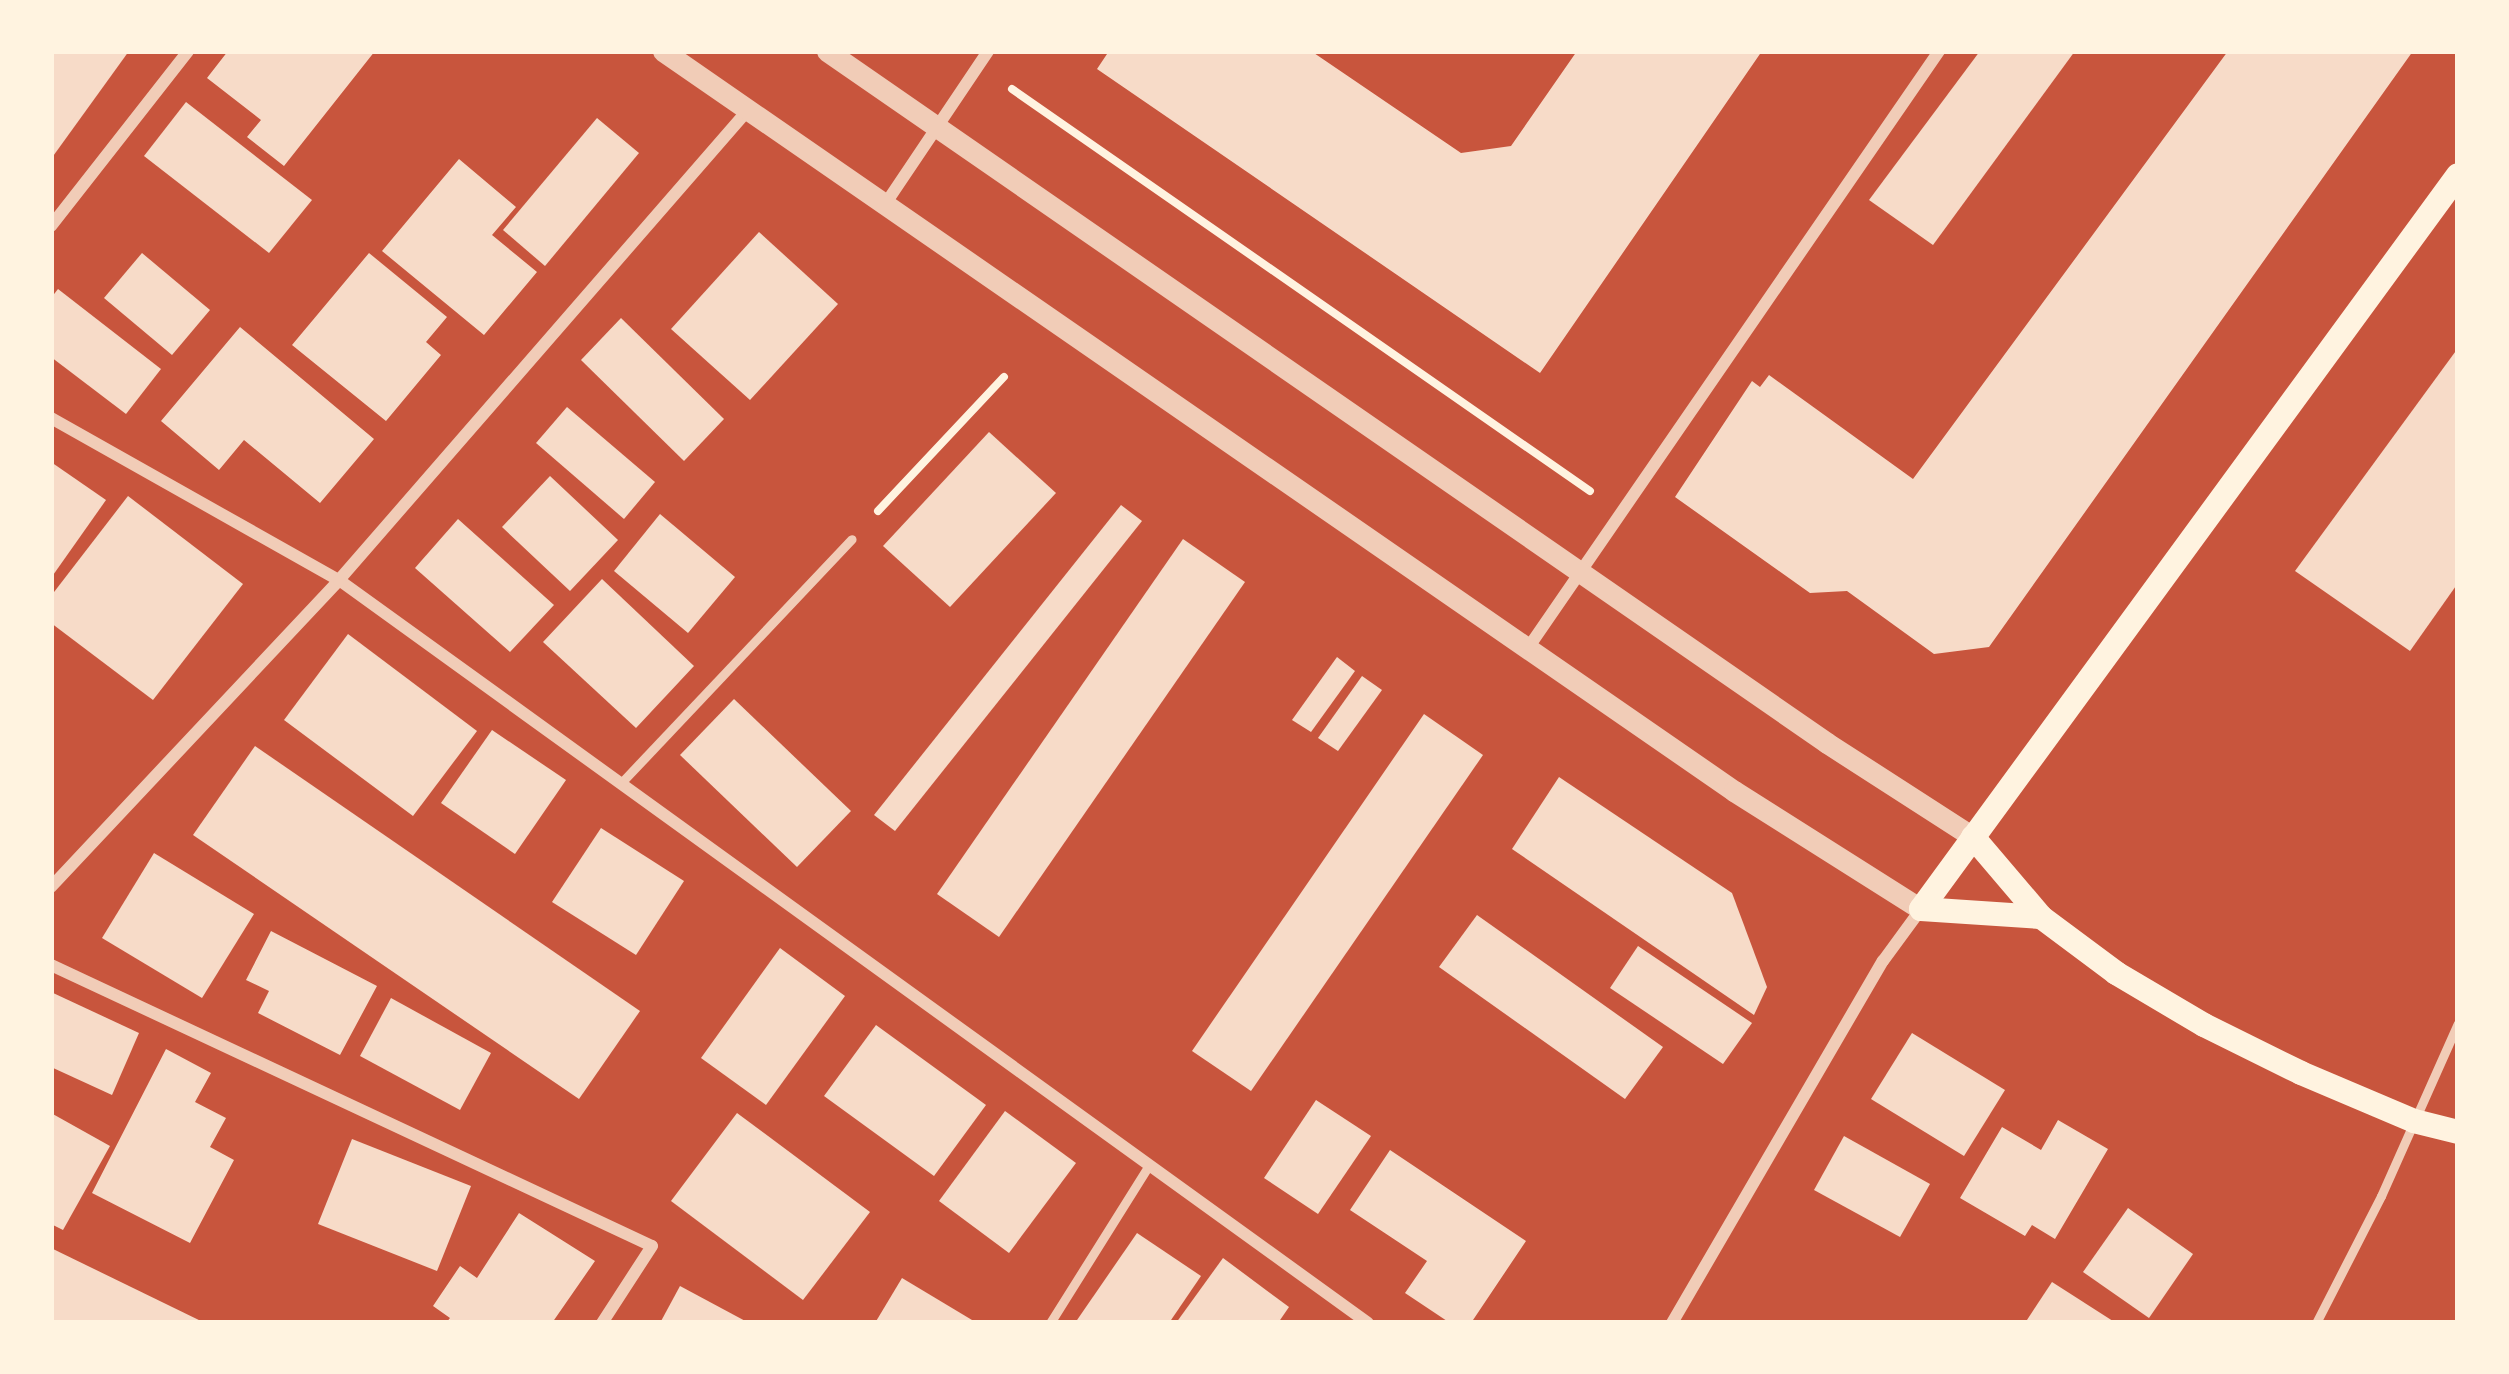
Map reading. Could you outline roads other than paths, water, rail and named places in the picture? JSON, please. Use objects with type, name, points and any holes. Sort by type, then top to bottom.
[{"type":"main road","points":[[1921,909],[2458,175]]},
{"type":"main road","points":[[1973,837],[2041,917],[2116,973],[2204,1025],[2414,1121],[2458,1132]]},
{"type":"main road","points":[[1921,909],[2041,917]]},
{"type":"street","points":[[51,226],[188,51]]},
{"type":"street","points":[[663,51],[1734,790],[1921,909],[1883,961],[1672,1323]]},
{"type":"street","points":[[827,51],[1827,743],[1973,837]]},
{"type":"street","points":[[886,203],[988,51]]},
{"type":"street","points":[[1528,648],[1939,51]]},
{"type":"street","points":[[51,886],[339,580],[748,110]]},
{"type":"street","points":[[51,418],[339,580],[1368,1323]]},
{"type":"street","points":[[51,965],[652,1246],[602,1323]]},
{"type":"lane","points":[[620,784],[852,538]]},
{"type":"lane","points":[[2316,1323],[2458,1023]]},
{"type":"lane","points":[[1050,1323],[1149,1166]]}]
